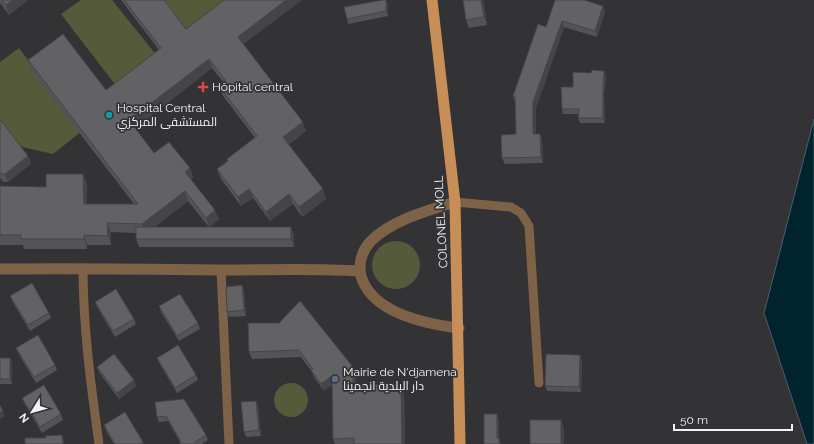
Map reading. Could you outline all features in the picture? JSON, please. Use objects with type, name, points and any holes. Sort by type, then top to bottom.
[{"type":"main road","name":"COLONEL MOLL","points":[[432,0],[455,202],[459,328],[460,444]]},
{"type":"street","points":[[455,202],[420,213],[383,231],[371,241],[363,252],[360,271],[363,282],[372,296],[386,307],[396,312],[424,321],[459,328]]},
{"type":"street","points":[[0,269],[327,269],[360,271]]},
{"type":"lane","points":[[455,202],[511,207],[521,213],[529,226],[539,382]]},
{"type":"lane","points":[[83,268],[83,301],[99,444]]},
{"type":"lane","points":[[221,270],[229,444]]},
{"type":"green space","points":[[81,0],[112,0],[162,62],[120,91],[61,14]]},
{"type":"green space","points":[[156,0],[233,0],[185,37]]},
{"type":"green space","points":[[19,48],[82,131],[53,154],[18,146],[0,122],[0,62]]},
{"type":"green space","points":[[391,241],[401,241],[413,248],[420,260],[420,270],[413,282],[401,289],[391,289],[383,285],[376,278],[372,270],[372,260],[376,252],[383,245]]},
{"type":"green space","points":[[291,383],[303,388],[308,400],[303,412],[291,417],[279,412],[274,400],[279,388]]},
{"type":"water","points":[[814,119],[814,444],[807,444],[764,313]]},
{"type":"building","points":[[2,0],[12,0],[6,5]]},
{"type":"building","points":[[124,0],[164,0],[186,29],[224,0],[286,0],[238,37],[303,122],[283,137],[323,189],[299,207],[289,194],[266,212],[249,189],[238,197],[217,169],[228,161],[227,159],[257,136],[219,86],[226,81],[209,59],[129,120],[154,153],[169,142],[190,168],[185,172],[215,210],[206,218],[185,191],[142,224],[107,223],[108,236],[84,235],[84,239],[21,239],[21,235],[0,235],[0,186],[46,187],[46,174],[83,174],[84,204],[138,204],[28,60],[63,34],[106,90],[161,48]]},
{"type":"building","points":[[386,0],[386,11],[347,19],[344,7]]},
{"type":"building","points":[[463,0],[481,0],[484,17],[466,20]]},
{"type":"building","points":[[555,0],[584,0],[603,6],[595,31],[562,21],[533,102],[533,134],[540,134],[541,157],[502,158],[501,135],[516,134],[515,97],[513,96],[538,24],[546,27]]},
{"type":"building","points":[[592,70],[604,71],[603,118],[578,118],[579,109],[562,109],[561,87],[573,87],[573,72],[591,73]]},
{"type":"building","points":[[0,119],[28,156],[5,174],[0,174]]},
{"type":"building","points":[[136,227],[291,227],[291,239],[136,239]]},
{"type":"building","points":[[32,283],[49,313],[28,325],[10,296]]},
{"type":"building","points":[[242,285],[244,310],[227,312],[226,287]]},
{"type":"building","points":[[116,289],[134,319],[113,331],[95,302]]},
{"type":"building","points":[[180,294],[198,323],[177,336],[159,306]]},
{"type":"building","points":[[300,301],[353,367],[353,385],[401,384],[402,444],[354,444],[354,438],[333,439],[332,376],[321,384],[311,370],[313,369],[299,350],[249,352],[248,323],[279,323]]},
{"type":"building","points":[[38,335],[55,365],[34,377],[16,348]]},
{"type":"building","points":[[178,345],[196,375],[175,388],[157,358]]},
{"type":"building","points":[[114,354],[134,380],[117,393],[97,367]]},
{"type":"building","points":[[546,354],[580,355],[579,387],[545,386]]},
{"type":"building","points":[[0,358],[10,358],[10,379],[0,379]]},
{"type":"building","points":[[44,385],[61,414],[40,427],[22,398]]},
{"type":"building","points":[[184,399],[206,435],[195,442],[195,444],[180,444],[180,440],[166,416],[157,417],[155,402]]},
{"type":"building","points":[[256,401],[259,430],[244,432],[241,402]]},
{"type":"building","points":[[0,405],[3,411],[0,413]]},
{"type":"building","points":[[125,412],[143,442],[140,444],[115,444],[104,425]]},
{"type":"building","points":[[484,414],[497,414],[497,438],[499,438],[499,444],[484,444]]},
{"type":"building","points":[[530,420],[561,420],[561,444],[530,444]]},
{"type":"building","points":[[62,435],[63,444],[25,444],[25,438],[46,438],[45,436]]},
{"type":"place","name":"Hôpital central","points":[[203,87]]},
{"type":"place","name":"Hospital Central المستشفى المركزي","points":[[109,115]]},
{"type":"place","name":"Mairie de N'djamena دار البلدية انجمينا","points":[[335,379]]}]
